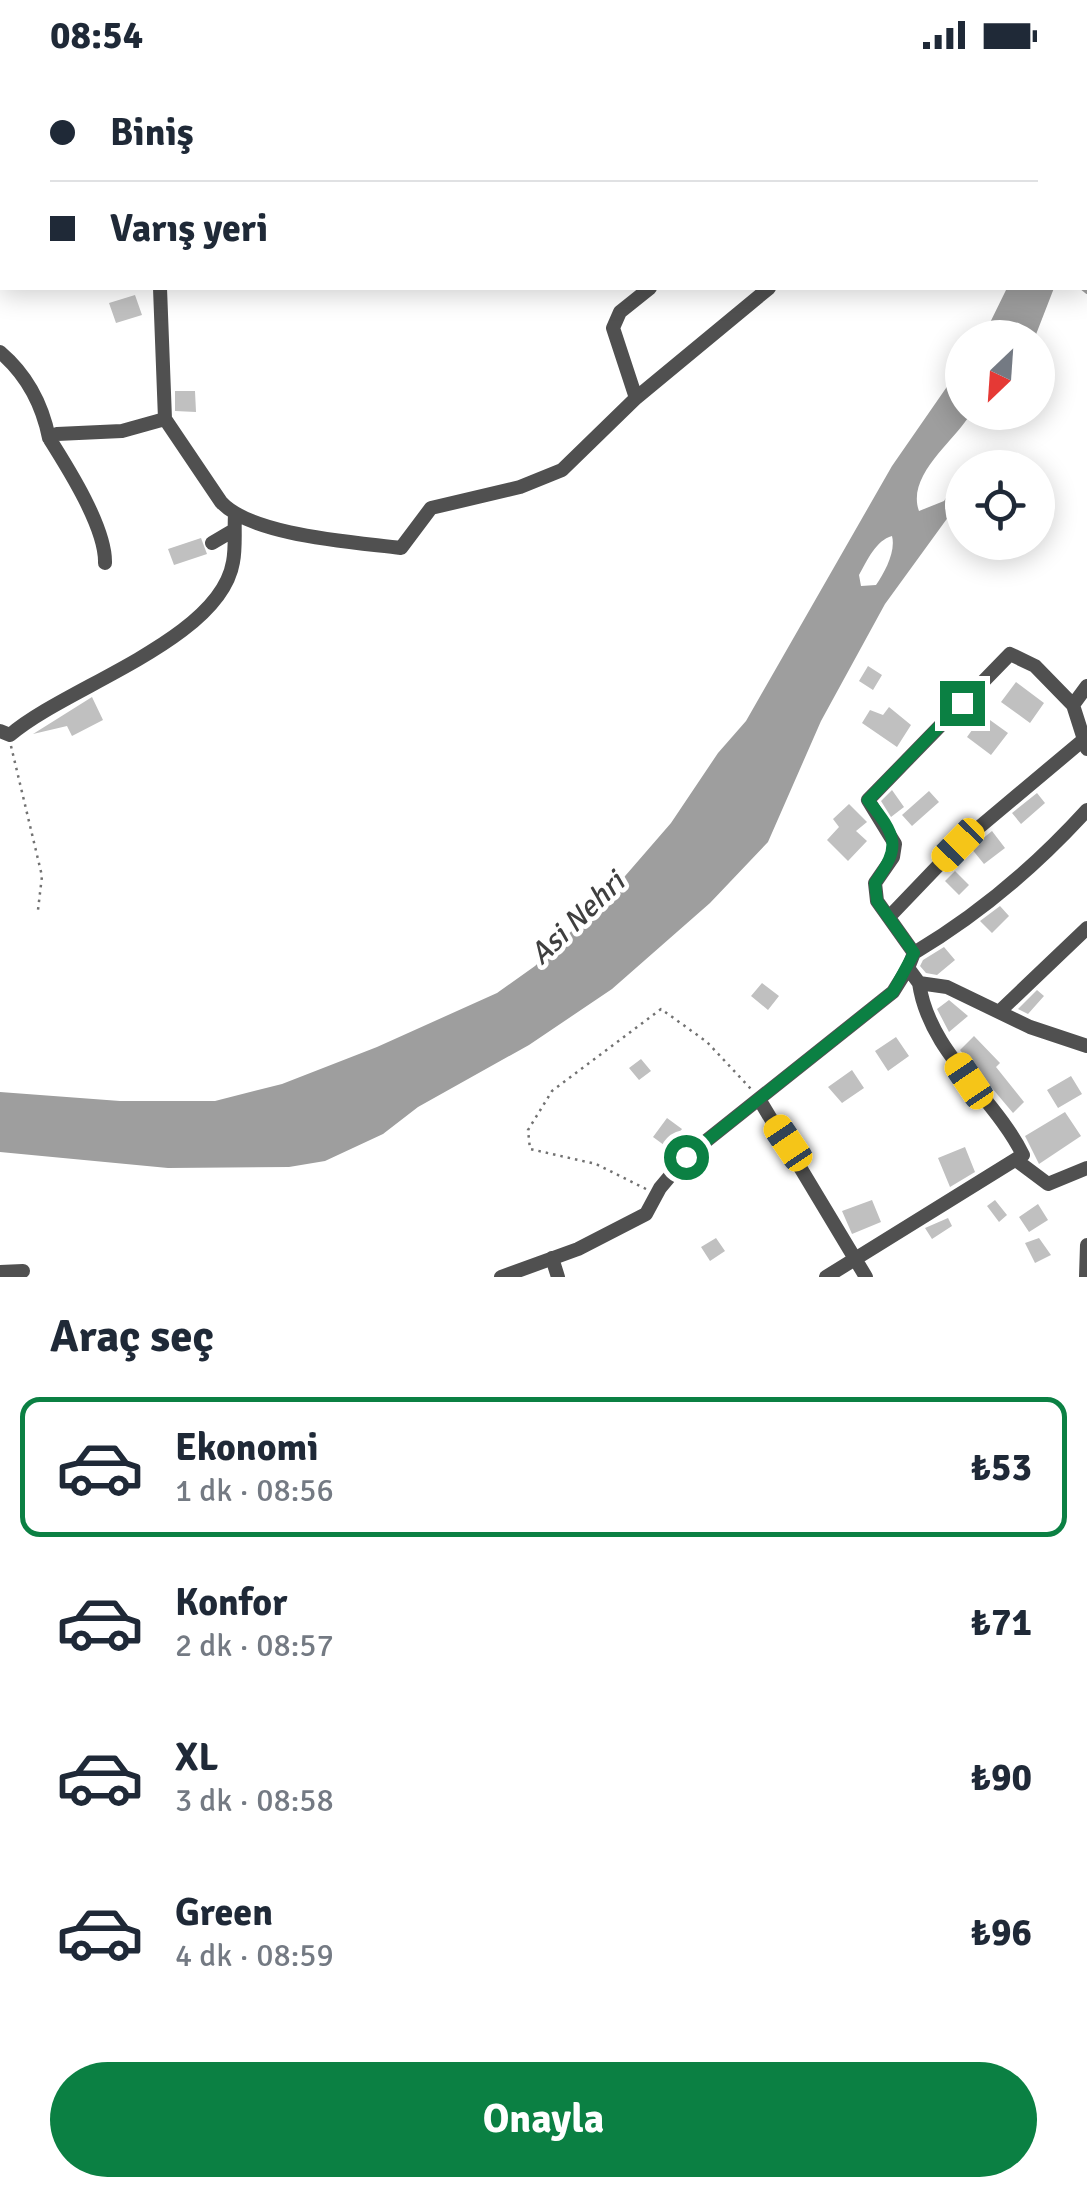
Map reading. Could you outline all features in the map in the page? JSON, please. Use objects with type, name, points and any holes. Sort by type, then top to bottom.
[{"type":"street","points":[[5,733],[151,652],[206,609],[233,564],[235,522],[192,465],[165,418],[160,290]]},
{"type":"street","points":[[636,398],[613,328],[620,312],[648,290]]},
{"type":"street","points":[[235,522],[401,548],[409,542],[419,518],[432,508],[520,488],[562,470],[636,398],[766,290]]},
{"type":"street","points":[[0,352],[27,382],[44,415],[49,438],[106,550],[105,563]]},
{"type":"street","points":[[49,438],[56,434],[122,431],[165,418]]},
{"type":"street","points":[[212,543],[235,522]]},
{"type":"street","points":[[826,1277],[1023,1156],[1008,1125],[986,1104],[933,1029],[911,961],[877,901],[875,883],[894,857],[895,844],[868,800],[1010,654],[1036,666],[1073,705],[1085,745],[958,845],[889,917]]},
{"type":"street","points":[[1073,705],[1087,686]]},
{"type":"street","points":[[500,1277],[552,1258],[646,1214],[656,1193],[686,1157],[893,992],[911,961],[960,926],[1063,836],[1087,810]]},
{"type":"street","points":[[1000,1010],[1087,928]]},
{"type":"street","points":[[919,983],[947,987],[1030,1026],[1087,1046]]},
{"type":"street","points":[[759,1099],[866,1277]]},
{"type":"street","points":[[1016,1160],[1048,1184],[1087,1168]]},
{"type":"street","points":[[1086,1277],[1087,1245]]},
{"type":"street","points":[[552,1258],[558,1277]]},
{"type":"street","points":[[0,1272],[23,1271]]},
{"type":"path","points":[[5,733],[42,876],[38,910]]},
{"type":"path","points":[[656,1193],[596,1164],[530,1149],[528,1130],[552,1091],[661,1009],[707,1042],[759,1099]]},
{"type":"shaded area","points":[[1006,290],[1053,290],[1042,320],[991,320]]},
{"type":"shaded area","points":[[945,390],[945,430],[959,430],[934,459],[919,484],[917,498],[919,511],[945,500],[945,521],[885,604],[821,721],[768,842],[710,903],[612,989],[529,1045],[418,1107],[383,1134],[325,1161],[289,1167],[168,1168],[0,1152],[0,1092],[120,1101],[215,1101],[282,1084],[497,993],[535,966],[606,898],[671,823],[718,753],[746,721],[892,466]],"holes":[[[892,536],[892,548],[876,585],[861,586],[859,575],[872,552]]]},
{"type":"building","points":[[135,295],[142,315],[116,323],[109,303]]},
{"type":"building","points":[[175,391],[195,391],[196,412],[175,411]]},
{"type":"building","points":[[201,538],[207,554],[174,565],[168,549]]},
{"type":"building","points":[[868,666],[882,675],[873,690],[859,681]]},
{"type":"building","points":[[1016,682],[1044,703],[1030,723],[1001,702]]},
{"type":"building","points":[[92,697],[103,720],[72,736],[67,726],[33,734]]},
{"type":"building","points":[[889,707],[911,725],[897,747],[862,723],[870,710],[883,715]]},
{"type":"building","points":[[983,715],[1008,733],[991,755],[967,737]]},
{"type":"building","points":[[892,790],[904,807],[891,817],[881,801]]},
{"type":"building","points":[[929,791],[939,802],[912,826],[902,815]]},
{"type":"building","points":[[1037,793],[1045,803],[1021,824],[1012,813]]},
{"type":"building","points":[[849,804],[867,822],[856,831],[867,841],[848,861],[827,840],[839,827],[833,819]]},
{"type":"building","points":[[992,831],[1005,848],[984,864],[971,848]]},
{"type":"building","points":[[955,871],[969,885],[959,895],[945,881]]},
{"type":"building","points":[[1000,906],[1009,916],[992,933],[980,921]]},
{"type":"building","points":[[944,947],[955,960],[937,975],[926,973],[920,966],[923,960]]},
{"type":"building","points":[[762,983],[779,996],[768,1010],[751,996]]},
{"type":"building","points":[[1037,990],[1044,996],[1028,1014],[1018,1009]]},
{"type":"building","points":[[949,1000],[968,1016],[949,1032],[937,1009]]},
{"type":"building","points":[[974,1036],[1000,1063],[996,1067],[1024,1102],[1013,1113],[960,1050]]},
{"type":"building","points":[[896,1037],[909,1056],[888,1071],[875,1051]]},
{"type":"building","points":[[641,1059],[651,1071],[639,1080],[629,1068]]},
{"type":"building","points":[[852,1070],[864,1088],[842,1103],[828,1087]]},
{"type":"building","points":[[1071,1076],[1082,1094],[1058,1108],[1047,1090]]},
{"type":"building","points":[[1065,1112],[1081,1136],[1039,1164],[1025,1136]]},
{"type":"building","points":[[667,1118],[682,1129],[668,1148],[653,1137]]},
{"type":"building","points":[[965,1147],[975,1172],[950,1187],[938,1158]]},
{"type":"building","points":[[872,1200],[881,1222],[852,1234],[842,1211]]},
{"type":"building","points":[[995,1200],[1007,1215],[999,1222],[987,1206]]},
{"type":"building","points":[[1038,1204],[1048,1220],[1029,1232],[1019,1217]]},
{"type":"building","points":[[948,1218],[952,1226],[932,1239],[925,1228]]},
{"type":"building","points":[[716,1238],[725,1251],[710,1261],[701,1247]]},
{"type":"building","points":[[1039,1238],[1051,1255],[1035,1263],[1025,1243]]},
{"type":"route","points":[[686,1157],[838,1032],[893,992],[908,968],[914,953],[877,901],[875,883],[894,857],[895,844],[868,800],[962,703]]},
{"type":"water label","name":"Asi Nehri","points":[[577,918]]}]
